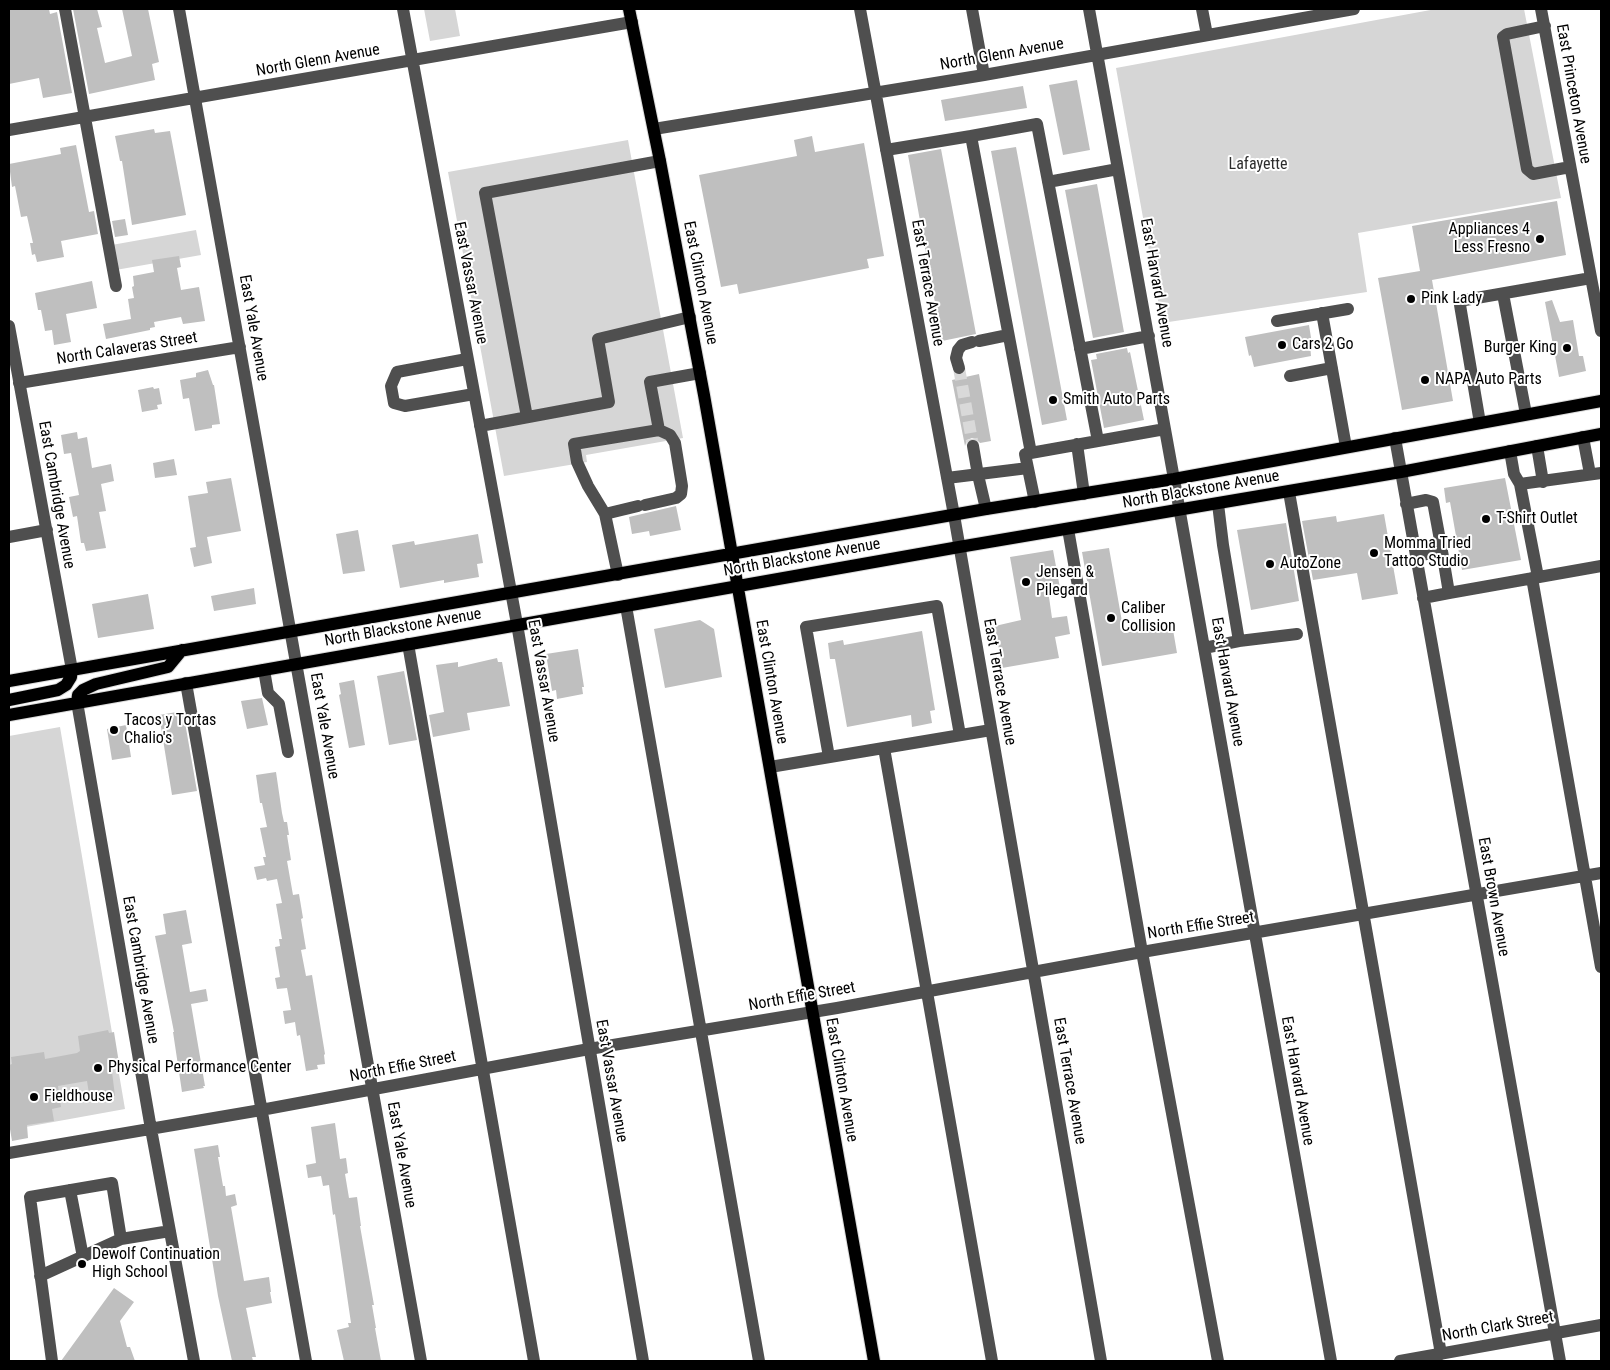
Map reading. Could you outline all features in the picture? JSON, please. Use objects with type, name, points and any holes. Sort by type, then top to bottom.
[{"type":"main road","name":"East Clinton Avenue","points":[[629,9],[690,317],[874,1361]]},
{"type":"main road","name":"North Blackstone Avenue","points":[[9,681],[986,509],[1174,479],[1601,401]]},
{"type":"main road","name":"North Blackstone Avenue","points":[[9,715],[517,624],[1289,492],[1601,434]]},
{"type":"main road","points":[[77,702],[78,695],[90,686],[168,667],[182,650]]},
{"type":"main road","points":[[9,700],[58,690],[66,685],[71,677],[72,670]]},
{"type":"street","points":[[65,9],[116,286]]},
{"type":"street","name":"East Yale Avenue","points":[[179,9],[421,1361]]},
{"type":"street","name":"East Vassar Avenue","points":[[402,9],[517,624],[643,1361]]},
{"type":"street","name":"East Terrace Avenue","points":[[860,9],[954,515],[1101,1361]]},
{"type":"street","points":[[972,9],[984,75]]},
{"type":"street","name":"East Harvard Avenue","points":[[1089,9],[1331,1361]]},
{"type":"street","points":[[1202,9],[1207,35]]},
{"type":"street","name":"North Glenn Avenue","points":[[654,129],[1098,55],[1316,12],[1354,9]]},
{"type":"street","name":"East Princeton Avenue","points":[[1542,9],[1591,278],[1598,299],[1601,331]]},
{"type":"street","name":"North Glenn Avenue","points":[[9,130],[632,22]]},
{"type":"street","points":[[1545,26],[1507,34],[1503,37],[1527,169],[1533,174],[1570,167]]},
{"type":"street","points":[[886,150],[1036,124],[1098,441]]},
{"type":"street","points":[[970,136],[1031,453]]},
{"type":"street","points":[[527,417],[485,193],[660,161]]},
{"type":"street","points":[[1048,182],[1118,169]]},
{"type":"street","points":[[1480,423],[1460,306],[1465,300],[1591,278]]},
{"type":"street","points":[[1503,294],[1526,414]]},
{"type":"street","points":[[1277,321],[1348,309]]},
{"type":"street","points":[[1322,313],[1346,447]]},
{"type":"street","points":[[480,426],[609,402],[598,339],[690,317]]},
{"type":"street","name":"East Cambridge Avenue","points":[[9,326],[72,670]]},
{"type":"street","points":[[959,368],[956,358],[958,350],[962,345],[1008,335]]},
{"type":"street","points":[[1080,350],[1149,336]]},
{"type":"street","name":"North Calaveras Street","points":[[19,383],[240,347]]},
{"type":"street","points":[[468,359],[398,372],[391,386],[394,403],[404,406],[474,394]]},
{"type":"street","points":[[1290,376],[1332,368]]},
{"type":"street","points":[[659,430],[650,382],[700,373]]},
{"type":"street","points":[[1035,502],[1025,454],[1165,429]]},
{"type":"street","points":[[605,514],[641,505],[666,502],[681,494],[682,486],[675,443],[670,435],[659,430],[574,444],[577,462],[584,478],[605,514],[618,574]]},
{"type":"street","points":[[1520,484],[1596,473],[1583,437]]},
{"type":"street","name":"East Brown Avenue","points":[[1395,438],[1560,1361]]},
{"type":"street","points":[[1077,444],[1084,494]]},
{"type":"street","points":[[973,446],[986,509]]},
{"type":"street","points":[[1537,446],[1543,482]]},
{"type":"street","points":[[1510,451],[1514,474],[1520,484],[1601,967]]},
{"type":"street","points":[[947,478],[1028,468]]},
{"type":"street","points":[[1289,492],[1441,1354]]},
{"type":"street","points":[[1406,504],[1426,500],[1432,502],[1448,593]]},
{"type":"street","points":[[1218,504],[1222,545],[1239,641]]},
{"type":"street","points":[[1068,529],[1142,952],[1218,1361]]},
{"type":"street","points":[[9,537],[46,530]]},
{"type":"street","points":[[1416,556],[1442,551]]},
{"type":"street","points":[[1423,598],[1601,566]]},
{"type":"street","points":[[626,606],[759,1361]]},
{"type":"street","points":[[830,757],[806,627],[938,606],[960,735]]},
{"type":"street","points":[[1204,648],[1239,641],[1297,634]]},
{"type":"street","points":[[408,644],[534,1361]]},
{"type":"street","points":[[264,670],[268,692],[279,704],[288,752]]},
{"type":"street","points":[[186,683],[306,1361]]},
{"type":"street","name":"East Cambridge Avenue","points":[[77,702],[151,1130],[194,1361]]},
{"type":"street","points":[[770,767],[991,730]]},
{"type":"street","points":[[884,748],[992,1361]]},
{"type":"street","name":"North Effie Street","points":[[9,1153],[151,1130],[590,1049],[813,1012],[1142,952],[1601,873]]},
{"type":"street","points":[[52,1361],[30,1196],[112,1183],[121,1239]]},
{"type":"street","points":[[70,1190],[83,1257]]},
{"type":"street","points":[[40,1276],[121,1239],[170,1231]]},
{"type":"street","name":"North Clark Street","points":[[1400,1361],[1601,1326]]},
{"type":"green space","points":[[424,9],[455,9],[460,36],[430,41]]},
{"type":"green space","name":"Lafayette","points":[[1436,9],[1524,9],[1561,198],[1358,233],[1367,292],[1162,323],[1116,68]]},
{"type":"green space","points":[[628,140],[683,438],[586,455],[587,462],[504,476],[448,172]]},
{"type":"green space","points":[[196,230],[201,255],[110,271],[106,246]]},
{"type":"green space","points":[[60,727],[125,1109],[9,1130],[9,736]]},
{"type":"building","points":[[9,9],[49,9],[50,14],[57,12],[72,93],[43,98],[39,78],[9,84]]},
{"type":"building","points":[[73,9],[97,9],[102,27],[97,28],[105,63],[132,56],[122,9],[148,9],[159,62],[152,64],[155,80],[89,94]]},
{"type":"building","points":[[1077,80],[1090,150],[1063,155],[1049,85]]},
{"type":"building","points":[[1023,86],[1027,108],[945,121],[941,100]]},
{"type":"building","points":[[154,129],[155,133],[170,131],[186,215],[132,225],[122,161],[120,161],[115,136]]},
{"type":"building","points":[[812,136],[815,152],[864,143],[884,256],[867,259],[869,268],[739,294],[737,284],[721,287],[699,175],[797,156],[794,140]]},
{"type":"building","points":[[76,145],[89,212],[94,211],[98,234],[61,241],[64,257],[37,262],[35,254],[32,255],[30,243],[33,243],[27,216],[21,217],[15,186],[12,187],[9,164],[61,154],[60,148]]},
{"type":"building","points":[[1016,147],[1067,420],[1042,425],[991,151]]},
{"type":"building","points":[[941,149],[976,334],[942,341],[908,155]]},
{"type":"building","points":[[1097,184],[1124,332],[1093,338],[1065,190]]},
{"type":"building","points":[[1557,201],[1566,255],[1432,280],[1453,401],[1402,410],[1378,278],[1420,271],[1412,226]]},
{"type":"building","points":[[125,219],[128,235],[115,237],[112,221]]},
{"type":"building","points":[[179,256],[181,267],[177,268],[181,290],[199,287],[205,321],[183,324],[181,317],[154,322],[155,327],[150,328],[150,330],[106,339],[103,324],[131,319],[128,299],[134,298],[133,276],[154,272],[152,260]]},
{"type":"building","points":[[92,281],[97,308],[66,314],[71,342],[54,345],[52,330],[45,331],[35,293]]},
{"type":"building","points":[[1552,300],[1560,322],[1573,320],[1579,356],[1583,356],[1586,371],[1559,377],[1545,302]]},
{"type":"building","points":[[1309,325],[1312,344],[1310,344],[1311,356],[1254,367],[1251,355],[1249,356],[1245,337]]},
{"type":"building","points":[[1127,348],[1128,353],[1130,352],[1144,420],[1104,428],[1091,360],[1097,359],[1096,354]]},
{"type":"building","points":[[208,370],[214,385],[220,424],[212,425],[212,428],[195,431],[189,398],[183,399],[180,380],[196,377],[196,373]]},
{"type":"building","points":[[979,374],[991,441],[980,443],[972,438],[967,440],[965,446],[952,380]]},
{"type":"building","points":[[153,387],[154,389],[159,388],[162,404],[157,405],[158,409],[142,412],[138,390]]},
{"type":"building","points":[[77,432],[78,439],[87,437],[92,468],[111,464],[114,481],[101,484],[106,511],[99,512],[106,548],[86,551],[84,543],[81,543],[77,516],[73,517],[69,497],[79,495],[71,453],[64,454],[61,435]]},
{"type":"building","points":[[174,459],[177,475],[155,478],[153,463]]},
{"type":"building","points":[[231,478],[241,531],[207,537],[212,563],[194,567],[190,548],[196,547],[188,496],[208,493],[206,482]]},
{"type":"building","points":[[1505,478],[1521,560],[1462,570],[1450,502],[1446,503],[1444,488]]},
{"type":"building","points":[[676,506],[681,530],[650,536],[649,531],[632,534],[629,517]]},
{"type":"building","points":[[1384,514],[1398,594],[1362,600],[1357,573],[1313,580],[1302,521],[1336,516],[1337,522]]},
{"type":"building","points":[[1286,523],[1299,601],[1251,610],[1237,530]]},
{"type":"building","points":[[358,530],[365,571],[343,574],[336,534]]},
{"type":"building","points":[[478,534],[483,563],[477,564],[479,577],[444,583],[444,580],[400,588],[392,545],[414,541],[415,545]]},
{"type":"building","points":[[1109,548],[1124,633],[1172,624],[1177,653],[1102,666],[1082,552]]},
{"type":"building","points":[[1053,550],[1060,588],[1048,590],[1052,618],[1067,616],[1070,634],[1055,637],[1059,658],[1002,668],[995,626],[1021,620],[1010,557]]},
{"type":"building","points":[[254,588],[256,604],[214,611],[211,596]]},
{"type":"building","points":[[148,594],[154,629],[98,638],[92,604]]},
{"type":"building","points":[[700,620],[714,629],[722,677],[665,688],[654,629]]},
{"type":"building","points":[[922,631],[935,710],[930,711],[932,723],[912,727],[911,715],[847,727],[835,659],[830,659],[828,643],[843,640],[844,645]]},
{"type":"building","points":[[578,649],[584,687],[582,687],[583,694],[557,699],[556,690],[552,691],[546,654]]},
{"type":"building","points":[[497,658],[498,662],[502,662],[510,706],[467,713],[470,730],[433,737],[429,715],[444,712],[436,665],[458,662],[458,667]]},
{"type":"building","points":[[404,671],[417,740],[389,745],[377,676]]},
{"type":"building","points":[[354,680],[365,745],[349,748],[339,695],[341,694],[339,683]]},
{"type":"building","points":[[262,698],[268,725],[247,729],[241,701]]},
{"type":"building","points":[[183,711],[197,791],[172,795],[159,715]]},
{"type":"building","points":[[126,725],[131,757],[112,760],[107,729]]},
{"type":"building","points":[[276,772],[282,813],[284,822],[287,822],[289,835],[287,835],[291,860],[287,861],[293,895],[299,894],[303,918],[301,919],[306,949],[301,950],[306,976],[312,975],[325,1054],[325,1064],[317,1065],[318,1069],[306,1071],[300,1035],[297,1036],[295,1022],[285,1024],[283,1011],[291,1010],[287,988],[277,989],[275,978],[280,977],[275,947],[280,946],[279,939],[282,939],[276,904],[282,903],[277,879],[267,881],[266,878],[257,880],[254,867],[265,865],[263,857],[266,857],[260,828],[267,827],[262,803],[260,803],[256,775]]},
{"type":"building","points":[[186,910],[192,943],[182,945],[190,992],[206,989],[208,1001],[191,1004],[205,1086],[203,1086],[204,1088],[182,1092],[174,1032],[155,936],[166,934],[163,914]]},
{"type":"building","points":[[108,1030],[109,1033],[114,1032],[119,1063],[111,1064],[115,1096],[90,1100],[87,1081],[58,1086],[61,1107],[52,1109],[54,1121],[27,1125],[28,1138],[12,1141],[9,1123],[9,1065],[12,1064],[11,1057],[44,1052],[45,1059],[77,1053],[80,1051],[78,1036]]},
{"type":"building","points":[[335,1123],[340,1159],[346,1158],[348,1173],[345,1174],[349,1198],[357,1197],[381,1361],[344,1361],[337,1330],[349,1327],[348,1323],[351,1323],[335,1214],[333,1215],[329,1185],[323,1186],[321,1176],[308,1178],[306,1165],[316,1163],[311,1127]]},
{"type":"building","points":[[218,1145],[220,1157],[218,1157],[226,1196],[235,1194],[237,1205],[231,1207],[244,1281],[269,1277],[272,1303],[246,1308],[256,1357],[252,1357],[253,1361],[232,1361],[218,1296],[194,1149]]},
{"type":"building","points":[[114,1288],[134,1302],[120,1321],[127,1347],[130,1347],[135,1361],[61,1361]]},
{"type":"tunnel","points":[[959,368],[973,446]]},
{"type":"place","name":"Appliances 4 Less Fresno","points":[[1540,239]]},
{"type":"place","name":"Pink Lady","points":[[1411,299]]},
{"type":"place","name":"Cars 2 Go","points":[[1282,345]]},
{"type":"place","name":"Burger King","points":[[1567,348]]},
{"type":"place","name":"NAPA Auto Parts","points":[[1425,380]]},
{"type":"place","name":"Smith Auto Parts","points":[[1053,400]]},
{"type":"place","name":"T-Shirt Outlet","points":[[1486,519]]},
{"type":"place","name":"Momma Tried Tattoo Studio","points":[[1374,553]]},
{"type":"place","name":"AutoZone","points":[[1270,564]]},
{"type":"place","name":"Jensen & Pilegard","points":[[1026,582]]},
{"type":"place","name":"Caliber Collision","points":[[1111,618]]},
{"type":"place","name":"Tacos y Tortas Chalio's","points":[[114,730]]},
{"type":"place","name":"Physical Performance Center","points":[[98,1068]]},
{"type":"place","name":"Fieldhouse","points":[[34,1097]]},
{"type":"place","name":"Dewolf Continuation High School","points":[[82,1264]]}]
